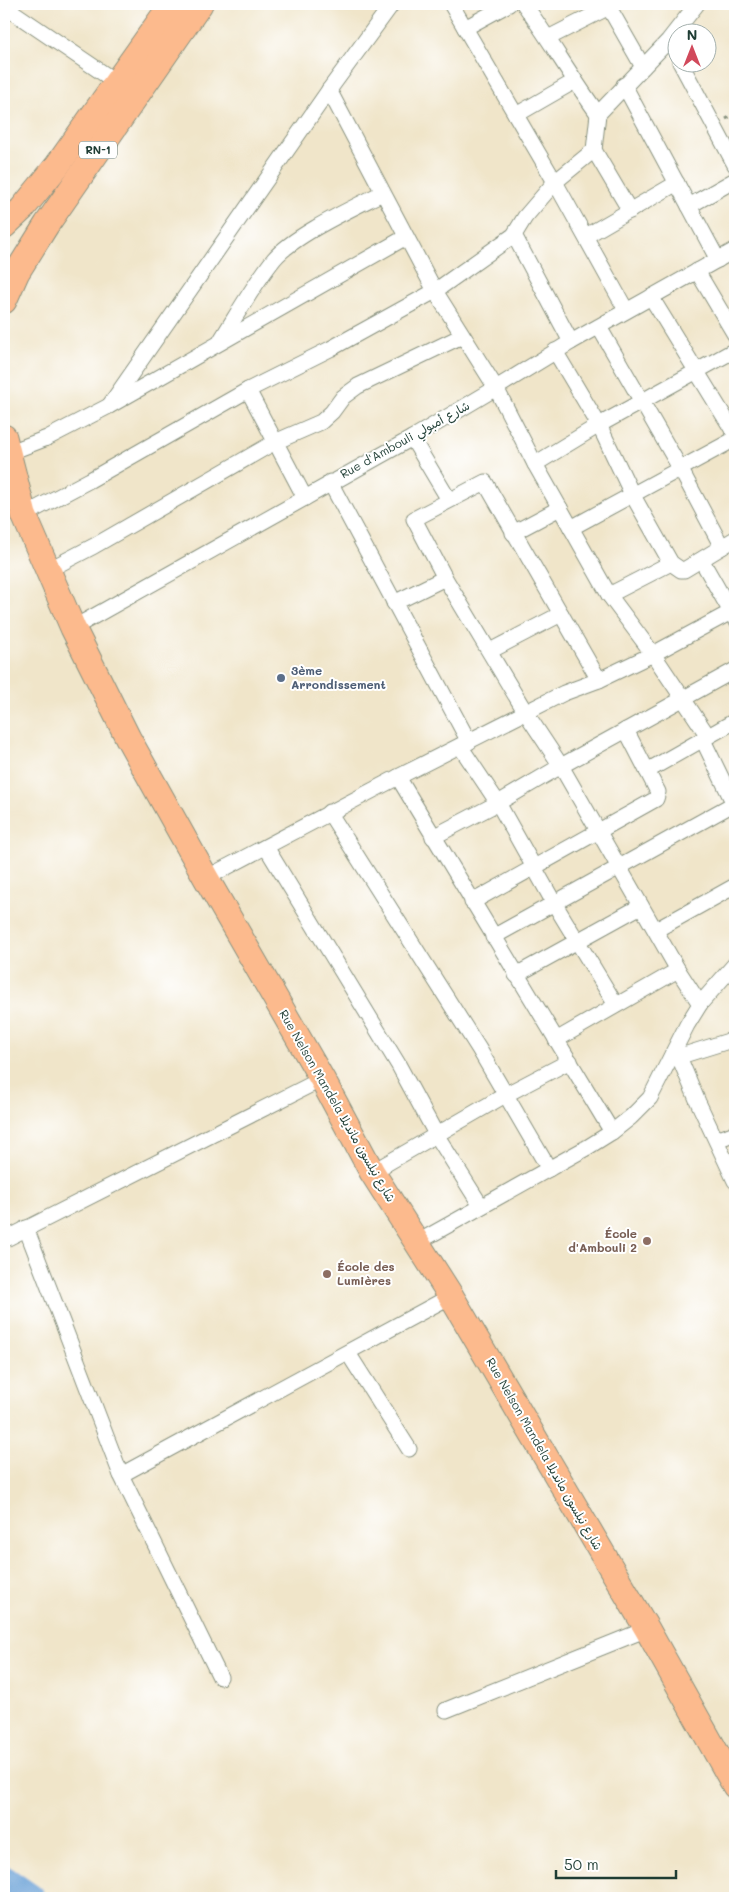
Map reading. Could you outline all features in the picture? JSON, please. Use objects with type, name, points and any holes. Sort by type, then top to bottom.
[{"type":"main road","name":"RN-1","points":[[4,301],[17,272],[126,89],[172,4]]},
{"type":"main road","name":"RN-1","points":[[4,226],[22,209],[57,166],[200,4]]},
{"type":"main road","name":"Rue Nelson Mandela شارع نيلسون مانديلا","points":[[6,445],[24,515],[73,628],[128,738],[322,1079],[372,1172],[451,1296],[647,1629],[735,1786]]},
{"type":"main road","name":"Rue Nelson Mandela شارع نيلسون مانديلا","points":[[4,487],[24,515]]},
{"type":"street","points":[[109,406],[329,90],[392,4]]},
{"type":"street","points":[[451,4],[586,236],[626,310]]},
{"type":"street","points":[[465,28],[509,4]]},
{"type":"street","points":[[524,4],[598,114]]},
{"type":"street","points":[[683,22],[697,4]]},
{"type":"street","points":[[548,38],[608,5],[643,66]]},
{"type":"street","points":[[4,6],[126,89]]},
{"type":"street","points":[[630,210],[594,150],[598,114],[666,43]]},
{"type":"street","points":[[685,72],[735,165]]},
{"type":"street","points":[[516,115],[575,82]]},
{"type":"street","points":[[624,85],[718,260]]},
{"type":"street","points":[[329,90],[435,291],[496,388],[535,464],[609,595],[653,654],[706,738],[735,804],[493,937]]},
{"type":"street","points":[[24,515],[90,480],[248,390],[330,349],[435,291],[514,234],[525,217],[555,182],[594,150]]},
{"type":"street","points":[[689,206],[735,180]]},
{"type":"street","points":[[586,236],[677,183]]},
{"type":"street","points":[[219,343],[275,258],[302,237],[382,193]]},
{"type":"street","points":[[514,234],[571,342]]},
{"type":"street","points":[[6,445],[47,438],[109,406],[406,238]]},
{"type":"street","name":"Rue d'Ambouli شارع أمبولي","points":[[73,628],[305,498],[330,482],[412,438],[555,351],[735,250]]},
{"type":"street","points":[[697,271],[735,335]]},
{"type":"street","points":[[651,297],[735,434]]},
{"type":"street","points":[[555,351],[599,425],[632,494],[671,563],[681,570],[702,561],[729,543],[680,468],[599,327]]},
{"type":"street","points":[[48,570],[94,546],[275,442],[321,422],[332,412],[343,397],[358,386],[462,336]]},
{"type":"street","points":[[535,464],[599,425],[735,350]]},
{"type":"street","points":[[248,390],[305,498]]},
{"type":"street","points":[[412,438],[449,500]]},
{"type":"street","points":[[571,528],[735,439]]},
{"type":"street","points":[[330,482],[464,744],[554,903],[616,1005]]},
{"type":"street","points":[[599,680],[485,482],[414,519],[445,578],[526,713],[561,766],[619,869],[700,1004]]},
{"type":"street","points":[[513,533],[560,508]]},
{"type":"street","points":[[206,878],[329,812],[564,694],[599,680],[733,616],[702,561]]},
{"type":"street","points":[[609,595],[671,563]]},
{"type":"street","points":[[394,604],[445,578]]},
{"type":"street","points":[[490,651],[561,614]]},
{"type":"street","points":[[433,837],[498,803],[735,670]]},
{"type":"street","points":[[647,771],[735,721]]},
{"type":"street","points":[[472,902],[656,799],[658,792],[626,730]]},
{"type":"street","points":[[398,777],[612,1132]]},
{"type":"street","points":[[329,812],[507,1094],[549,1169]]},
{"type":"street","points":[[266,846],[398,1064],[437,1136],[480,1206]]},
{"type":"street","points":[[656,930],[735,886]]},
{"type":"street","points":[[516,975],[641,906]]},
{"type":"street","points":[[418,1242],[549,1169],[612,1132],[631,1117],[650,1098],[674,1058],[687,1025],[700,1004],[735,964]]},
{"type":"street","points":[[556,1040],[678,970]]},
{"type":"street","points":[[674,1058],[735,1039]]},
{"type":"street","points":[[674,1058],[717,1140],[735,1181]]},
{"type":"street","points":[[372,1172],[507,1094],[570,1061]]},
{"type":"street","points":[[4,1240],[322,1079]]},
{"type":"street","points":[[717,1140],[735,1133]]},
{"type":"street","points":[[26,1228],[121,1475],[220,1677]]},
{"type":"street","points":[[121,1475],[451,1296]]},
{"type":"street","points":[[348,1353],[409,1449]]},
{"type":"street","points":[[446,1710],[647,1629]]},
{"type":"waterway","points":[[4,1880],[30,1898]]},
{"type":"place","name":"3ème Arrondissement","points":[[281,678]]},
{"type":"place","name":"École d'Ambouli 2","points":[[647,1241]]},
{"type":"place","name":"École des Lumières","points":[[327,1274]]}]
